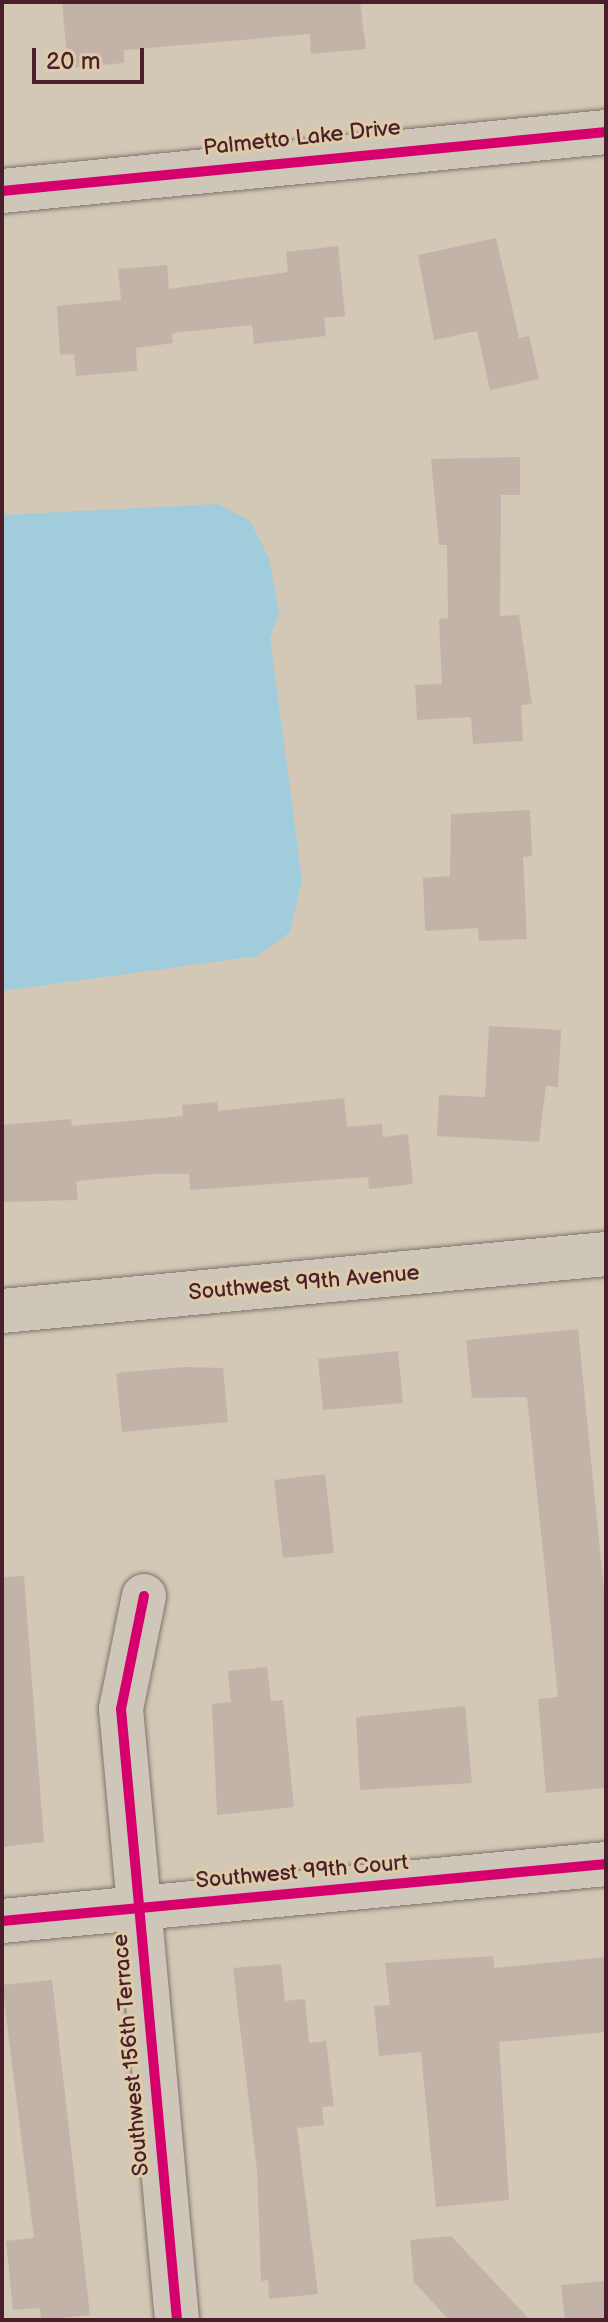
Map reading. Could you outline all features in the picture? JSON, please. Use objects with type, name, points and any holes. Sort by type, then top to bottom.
[{"type":"street","name":"Palmetto Lake Drive","points":[[2,191],[606,132]]},
{"type":"street","name":"Southwest 99th Avenue","points":[[2,1311],[606,1254]]},
{"type":"street","name":"Southwest 156th Terrace","points":[[144,1596],[121,1709],[177,2320]]},
{"type":"street","name":"Southwest 99th Court","points":[[2,1921],[606,1864]]},
{"type":"water","points":[[218,504],[250,521],[269,558],[279,613],[270,638],[302,880],[290,932],[257,956],[2,991],[2,515]]},
{"type":"building","points":[[62,2],[360,2],[366,49],[311,54],[310,34],[124,50],[124,63],[68,68]]},
{"type":"building","points":[[496,238],[519,338],[529,336],[539,379],[490,390],[477,331],[434,340],[418,255]]},
{"type":"building","points":[[338,246],[345,316],[324,318],[326,336],[254,344],[252,325],[172,333],[173,343],[136,348],[137,371],[76,376],[74,354],[60,355],[57,306],[121,300],[118,269],[167,265],[169,289],[288,272],[286,252]]},
{"type":"building","points":[[520,457],[520,495],[501,495],[500,616],[519,615],[532,704],[521,705],[523,741],[473,744],[471,717],[417,720],[415,685],[442,684],[439,619],[448,618],[447,545],[439,545],[431,459]]},
{"type":"building","points":[[530,810],[532,856],[523,857],[527,939],[479,941],[478,928],[425,931],[423,878],[450,876],[451,814]]},
{"type":"building","points":[[489,1026],[561,1030],[558,1087],[546,1086],[539,1142],[437,1136],[439,1095],[485,1097]]},
{"type":"building","points":[[344,1098],[347,1127],[382,1124],[383,1137],[408,1134],[413,1184],[369,1189],[368,1177],[190,1190],[189,1174],[156,1174],[76,1181],[78,1200],[2,1202],[2,1125],[71,1119],[72,1126],[183,1116],[182,1105],[217,1102],[218,1111]]},
{"type":"building","points":[[578,1329],[606,1611],[606,1788],[546,1793],[538,1699],[558,1697],[527,1397],[472,1398],[466,1340]]},
{"type":"building","points":[[398,1351],[403,1403],[323,1410],[318,1359]]},
{"type":"building","points":[[184,1367],[223,1368],[228,1422],[122,1432],[116,1373]]},
{"type":"building","points":[[325,1474],[334,1553],[283,1558],[274,1480]]},
{"type":"building","points":[[24,1576],[44,1842],[2,1847],[2,1577]]},
{"type":"building","points":[[267,1667],[271,1701],[283,1700],[294,1807],[217,1815],[212,1704],[231,1702],[228,1671]]},
{"type":"building","points":[[465,1706],[472,1783],[360,1790],[356,1717]]},
{"type":"building","points":[[493,1956],[494,1968],[606,1957],[606,2032],[499,2042],[509,2200],[436,2207],[421,2052],[379,2056],[374,2006],[390,2005],[385,1963]]},
{"type":"building","points":[[281,1964],[285,2001],[305,1999],[309,2043],[326,2041],[334,2106],[322,2107],[324,2125],[297,2128],[318,2294],[269,2299],[268,2280],[261,2281],[257,2170],[233,1968]]},
{"type":"building","points":[[52,1980],[90,2315],[41,2320],[40,2308],[13,2310],[6,2241],[34,2238],[2,1985]]},
{"type":"building","points":[[451,2236],[530,2320],[449,2320],[414,2282],[410,2240]]},
{"type":"building","points":[[606,2281],[606,2320],[565,2320],[561,2285]]},
{"type":"cycle path","points":[[2,191],[606,132]]},
{"type":"cycle path","points":[[144,1596],[121,1709],[177,2320]]},
{"type":"cycle path","points":[[2,1921],[606,1864]]}]
